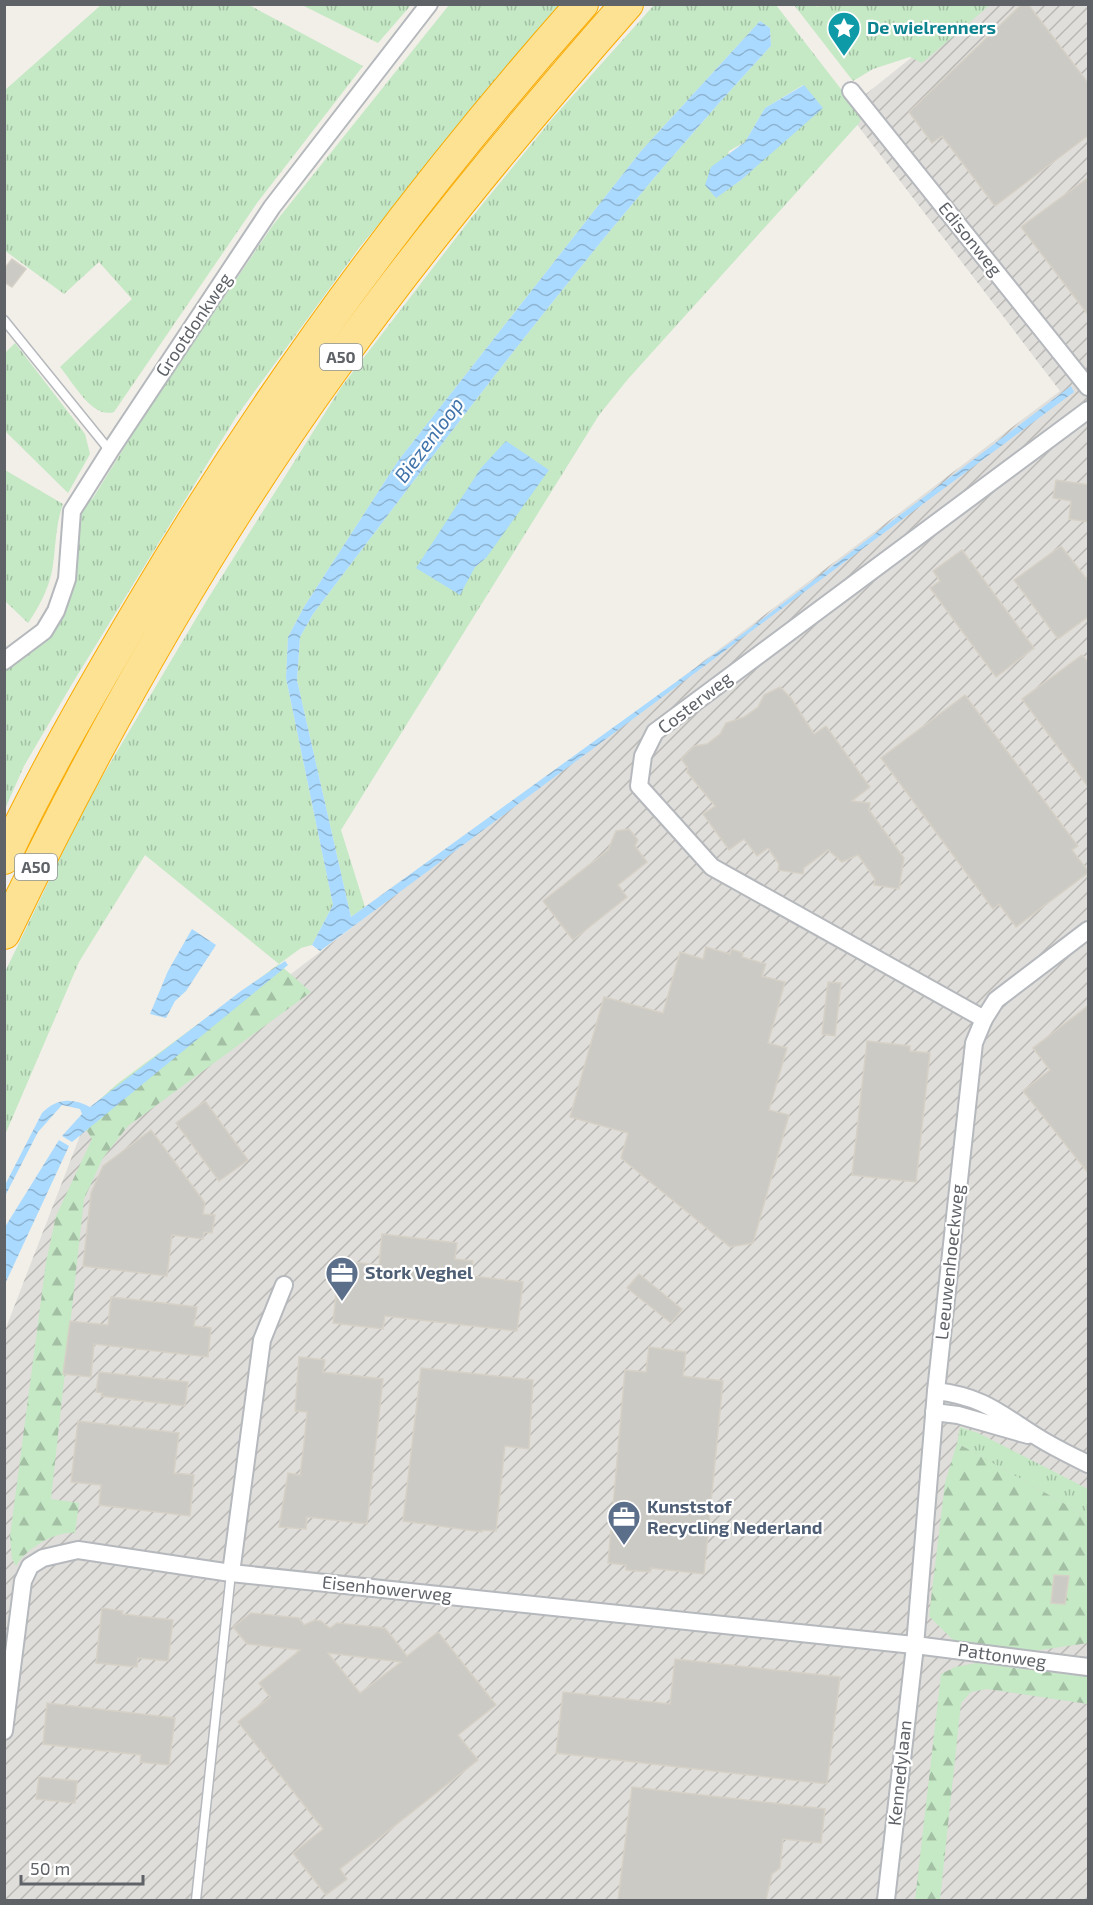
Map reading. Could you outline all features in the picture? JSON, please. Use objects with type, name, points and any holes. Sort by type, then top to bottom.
[{"type":"highway","name":"A50","points":[[4,858],[41,780],[74,720],[204,500],[322,325],[505,91],[582,4]]},
{"type":"highway","name":"A50","points":[[4,933],[68,801],[100,742],[231,520],[336,364],[528,116],[627,4]]},
{"type":"street","name":"Grootdonkweg","points":[[4,661],[44,631],[56,611],[67,579],[72,511],[272,207],[429,4]]},
{"type":"street","name":"Edisonweg","points":[[851,91],[1089,387]]},
{"type":"street","name":"Costerweg","points":[[984,1019],[712,867],[639,786],[644,756],[655,732],[1089,410]]},
{"type":"street","name":"Leeuwenhoeckweg","points":[[915,1646],[936,1391],[974,1043],[984,1019],[996,1000],[1089,930]]},
{"type":"street","points":[[231,1573],[262,1340],[284,1285]]},
{"type":"street","points":[[936,1391],[967,1395],[1006,1414],[1040,1439],[1089,1464]]},
{"type":"street","points":[[934,1412],[958,1415],[1040,1439]]},
{"type":"street","name":"Eisenhowerweg","points":[[4,1731],[23,1581],[30,1566],[59,1552],[78,1550],[231,1573],[915,1646]]},
{"type":"street","name":"Pattonweg","points":[[915,1646],[1089,1667]]},
{"type":"street","name":"Kennedylaan","points":[[886,1900],[915,1646]]},
{"type":"lane","points":[[4,320],[111,451]]},
{"type":"lane","points":[[196,1900],[231,1573]]},
{"type":"shaded area","points":[[977,5],[1088,5],[1088,1900],[5,1900],[4,1333],[81,1133],[1060,391],[846,110]]},
{"type":"green space","points":[[820,4],[990,5],[922,63],[910,57],[873,69],[853,81],[794,5],[816,5],[817,7]]},
{"type":"green space","points":[[101,5],[249,5],[363,66],[257,203],[114,412],[106,413],[98,410],[84,398],[60,367],[132,299],[99,262],[64,294],[4,250],[5,90]]},
{"type":"green space","points":[[302,5],[411,5],[378,43]]},
{"type":"green space","points":[[449,5],[560,5],[359,248],[236,417],[72,684],[24,766],[5,809],[5,670],[46,633],[71,540],[84,507],[93,498],[145,414],[273,225]]},
{"type":"green space","points":[[654,5],[776,5],[861,115],[860,122],[628,379],[599,415],[341,830],[365,907],[351,917],[297,680],[300,637],[313,614],[535,324],[650,183],[771,46],[770,28],[760,21],[641,151],[398,461],[304,607],[288,637],[286,678],[333,905],[312,945],[301,948],[279,964],[145,855],[79,962],[5,1135],[5,972],[86,804],[207,600],[342,386],[472,217],[552,119]],"holes":[[[803,85],[822,107],[741,180],[716,197],[729,151],[745,142],[765,108]],[[446,523],[486,558],[475,567],[417,568]]]},
{"type":"green space","points":[[15,343],[85,434],[90,454],[68,493],[5,431],[5,353]]},
{"type":"green space","points":[[5,470],[63,504],[58,521],[50,578],[43,598],[28,623],[5,601]]},
{"type":"green space","points":[[279,964],[311,992],[128,1126],[103,1158],[84,1199],[51,1499],[79,1503],[75,1533],[59,1535],[42,1542],[27,1553],[16,1566],[12,1559],[10,1536],[46,1262],[56,1216],[92,1139],[76,1121],[117,1084]]},
{"type":"green space","points":[[960,1427],[978,1433],[1088,1489],[1088,1517],[957,1443]]},
{"type":"green space","points":[[957,1443],[1088,1517],[1088,1643],[1034,1651],[954,1641],[929,1616],[945,1483]]},
{"type":"green space","points":[[977,1663],[1088,1677],[1088,1704],[987,1689],[971,1692],[961,1703],[940,1900],[915,1900],[941,1674],[955,1667]]},
{"type":"water","name":"Biezenloop","points":[[760,21],[770,28],[771,46],[650,183],[535,324],[313,614],[300,637],[297,680],[351,917],[741,635],[1071,386],[1074,392],[320,951],[312,945],[333,905],[286,678],[288,637],[304,607],[398,461],[641,151]]},
{"type":"water","points":[[804,85],[823,108],[741,180],[716,198],[705,185],[711,167],[745,142],[765,108]]},
{"type":"water","points":[[506,441],[549,470],[486,558],[475,567],[460,595],[416,568],[481,468]]},
{"type":"water","points":[[192,929],[216,945],[186,991],[175,1001],[166,1018],[150,1014],[168,971]]},
{"type":"water","points":[[285,961],[288,965],[72,1142],[62,1136],[82,1114],[80,1109],[62,1105],[38,1132],[5,1196],[5,1185],[42,1113],[53,1104],[65,1101],[77,1102],[90,1107],[241,991]]},
{"type":"water","points":[[59,1140],[69,1146],[5,1284],[5,1227]]},
{"type":"building","points":[[1022,4],[1028,4],[1089,84],[1089,135],[995,206],[942,136],[932,143],[909,112]]},
{"type":"building","points":[[1089,177],[1089,316],[1021,227]]},
{"type":"building","points":[[12,259],[26,269],[12,287],[4,282],[4,269]]},
{"type":"building","points":[[1056,480],[1089,485],[1089,522],[1069,519],[1071,501],[1053,498]]},
{"type":"building","points":[[1061,546],[1089,582],[1089,616],[1058,639],[1014,580]]},
{"type":"building","points":[[962,550],[1034,648],[996,677],[930,588],[940,581],[933,571]]},
{"type":"building","points":[[1082,655],[1089,663],[1089,788],[1022,699]]},
{"type":"building","points":[[780,687],[791,698],[814,734],[826,726],[870,787],[852,801],[870,803],[869,810],[904,858],[899,889],[874,885],[875,879],[858,855],[842,862],[828,850],[804,868],[803,874],[778,870],[779,864],[768,848],[757,856],[744,839],[729,850],[703,814],[715,806],[687,772],[688,768],[681,759],[694,746],[707,744],[720,734],[726,723],[744,717],[758,707],[764,695]]},
{"type":"building","points":[[965,695],[1078,846],[1072,850],[1089,872],[1016,927],[999,904],[993,909],[881,758]]},
{"type":"building","points":[[629,829],[638,840],[635,846],[647,862],[618,885],[627,897],[573,940],[543,901],[608,850],[616,831]]},
{"type":"building","points":[[706,947],[730,954],[731,949],[743,953],[742,957],[766,964],[762,976],[785,982],[768,1043],[787,1048],[769,1110],[789,1115],[753,1243],[730,1247],[621,1158],[628,1133],[570,1117],[604,997],[663,1013],[680,952],[703,959]]},
{"type":"building","points":[[828,982],[841,983],[835,1036],[822,1034]]},
{"type":"building","points":[[1089,1005],[1089,1174],[1023,1091],[1050,1070],[1033,1048]]},
{"type":"building","points":[[867,1041],[910,1046],[910,1051],[930,1053],[916,1182],[852,1175]]},
{"type":"building","points":[[205,1101],[248,1160],[219,1181],[176,1123]]},
{"type":"building","points":[[151,1130],[205,1203],[203,1214],[215,1215],[212,1233],[204,1232],[203,1239],[172,1235],[167,1276],[83,1266],[91,1193],[103,1166]]},
{"type":"building","points":[[382,1234],[457,1243],[455,1259],[473,1261],[471,1276],[523,1282],[517,1331],[385,1316],[383,1329],[333,1323],[337,1285],[351,1286],[354,1262],[379,1265]]},
{"type":"building","points":[[639,1274],[682,1309],[671,1323],[627,1288]]},
{"type":"building","points":[[111,1297],[197,1307],[194,1326],[211,1328],[208,1357],[94,1344],[91,1377],[63,1374],[70,1321],[108,1325]]},
{"type":"building","points":[[649,1347],[686,1352],[683,1376],[723,1381],[704,1574],[650,1568],[650,1572],[626,1570],[626,1565],[608,1563],[625,1370],[646,1372]]},
{"type":"building","points":[[299,1357],[325,1360],[323,1372],[383,1379],[367,1524],[307,1517],[306,1529],[279,1527],[288,1473],[300,1475],[304,1444],[307,1412],[295,1411]]},
{"type":"building","points":[[421,1368],[533,1380],[529,1449],[505,1446],[496,1531],[482,1530],[482,1532],[403,1521]]},
{"type":"building","points":[[99,1372],[188,1382],[185,1406],[101,1396],[102,1393],[96,1392]]},
{"type":"building","points":[[78,1421],[179,1433],[174,1473],[194,1475],[190,1516],[99,1505],[101,1485],[71,1482]]},
{"type":"building","points":[[1054,1575],[1069,1576],[1065,1604],[1051,1603]]},
{"type":"building","points":[[102,1608],[123,1611],[122,1614],[173,1620],[168,1661],[138,1658],[137,1667],[96,1663]]},
{"type":"building","points":[[251,1613],[299,1618],[304,1625],[315,1620],[321,1621],[330,1628],[337,1623],[385,1628],[407,1656],[438,1632],[496,1705],[458,1735],[478,1760],[340,1869],[347,1879],[326,1895],[293,1853],[323,1829],[238,1722],[270,1697],[259,1683],[300,1650],[247,1644],[233,1627]],"holes":[[[328,1653],[401,1662],[360,1693]]]},
{"type":"building","points":[[675,1659],[840,1677],[827,1784],[556,1753],[563,1692],[670,1704]]},
{"type":"building","points":[[47,1703],[175,1718],[169,1765],[140,1762],[141,1755],[43,1744]]},
{"type":"building","points":[[39,1777],[77,1781],[75,1803],[36,1799]]},
{"type":"building","points":[[632,1787],[825,1809],[821,1843],[783,1839],[780,1868],[772,1874],[766,1900],[618,1900]]},
{"type":"place","name":"De wielrenners","points":[[844,57]]},
{"type":"place","name":"Stork Veghel","points":[[342,1302]]},
{"type":"place","name":"Kunststof Recycling Nederland","points":[[624,1546]]}]
